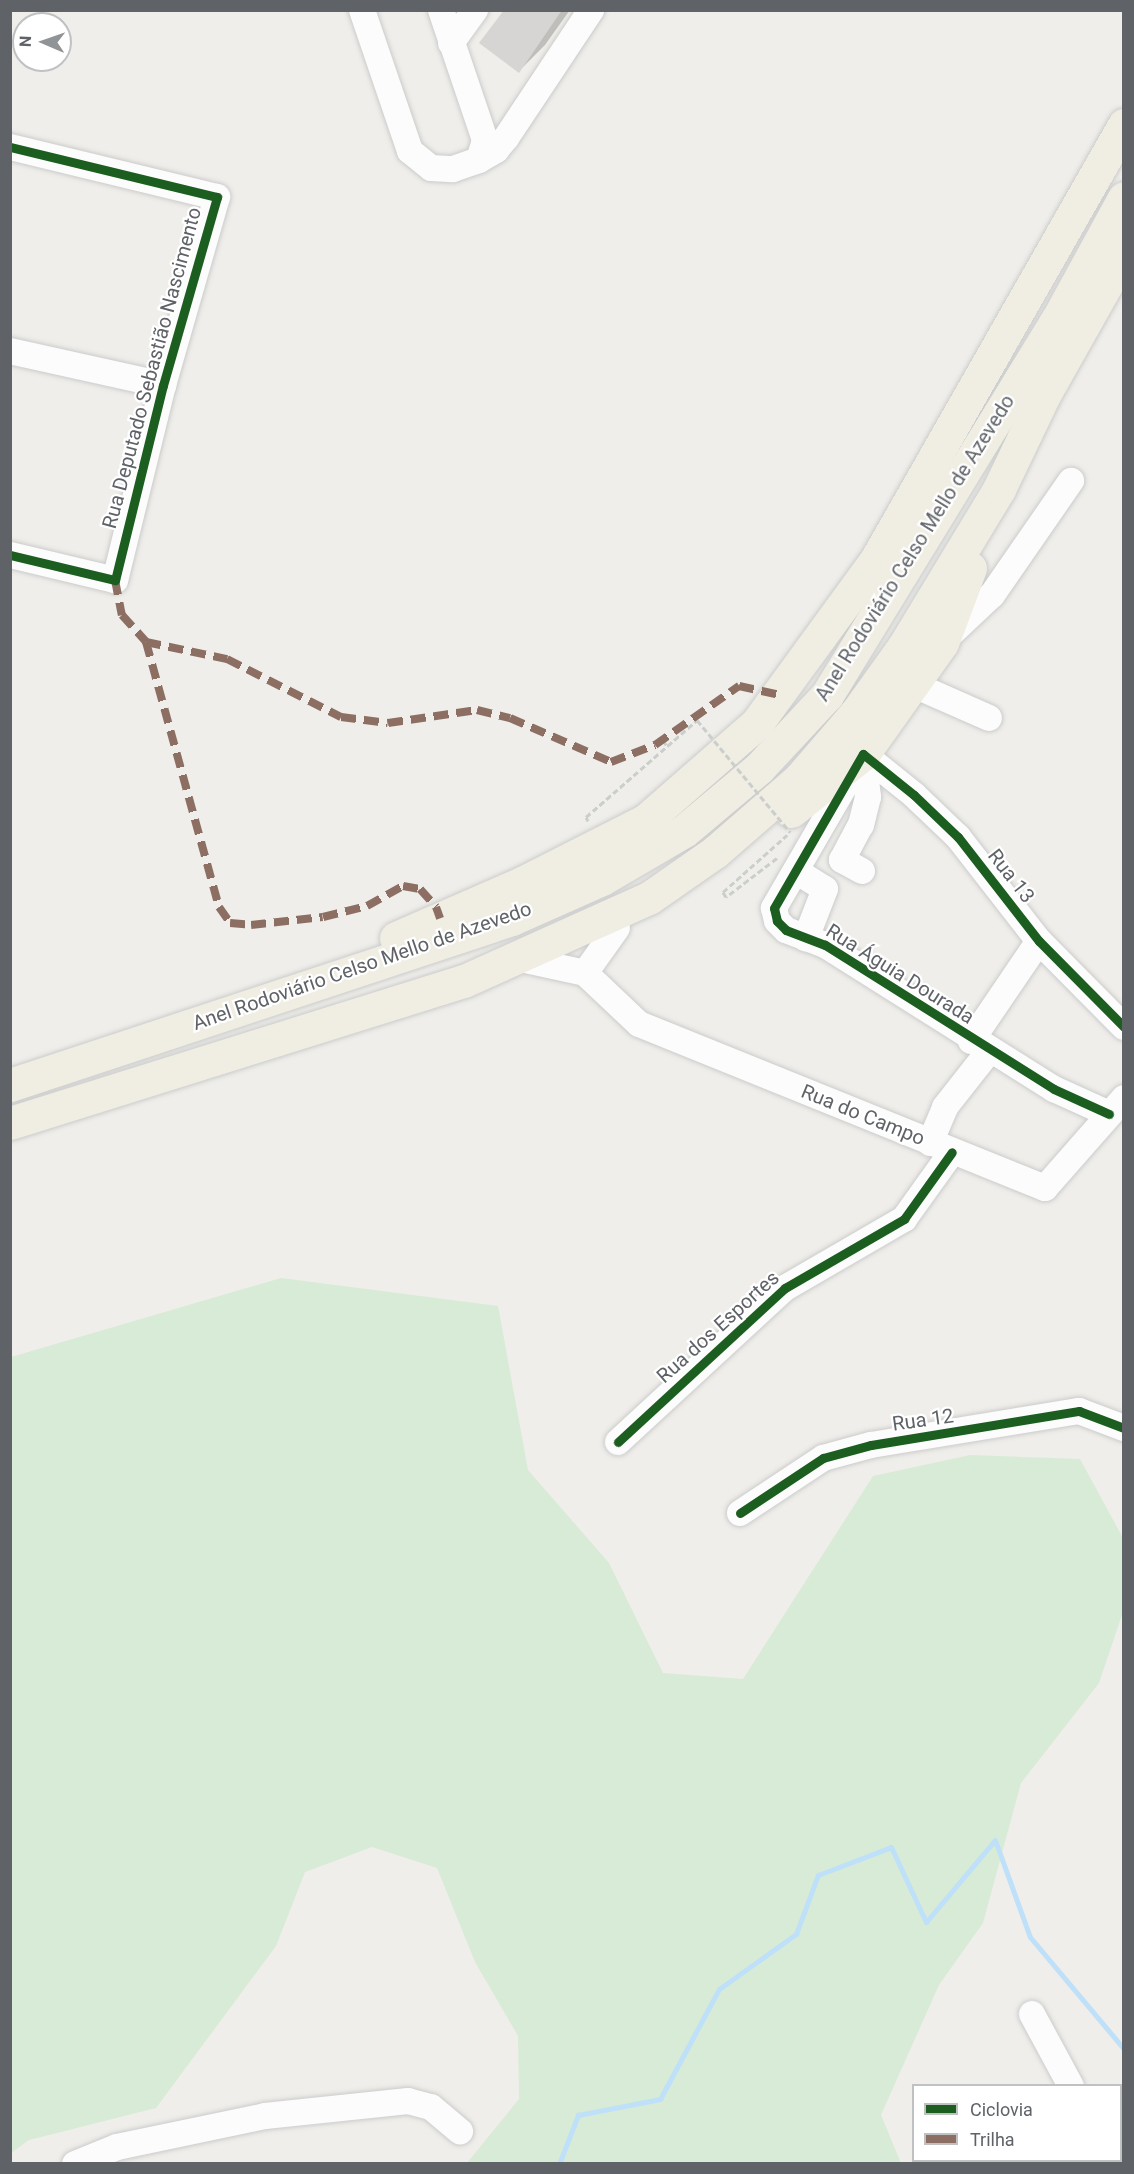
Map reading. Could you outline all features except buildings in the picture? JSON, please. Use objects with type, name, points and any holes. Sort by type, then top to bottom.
[{"type":"highway","points":[[194,1023],[239,995],[380,945],[532,878],[646,820],[714,750],[756,723],[780,695],[876,560],[1124,125]]},
{"type":"highway","name":"Anel Rodoviário Celso Mello de Azevedo","points":[[10,1085],[512,919],[602,879],[684,831],[759,768],[827,695],[1056,322],[1124,198]]},
{"type":"highway","name":"Anel Rodoviário Celso Mello de Azevedo","points":[[10,1123],[464,981],[566,938],[649,898],[715,852],[800,778],[856,713],[904,646],[999,489],[1044,394],[1124,253]]},
{"type":"highway","points":[[566,938],[617,928],[675,902],[863,754],[942,643],[999,489]]},
{"type":"street","points":[[362,10],[410,151],[431,168],[453,169],[479,160],[506,138],[591,10]]},
{"type":"street","points":[[441,10],[485,140],[479,160]]},
{"type":"street","points":[[451,43],[475,10]]},
{"type":"street","points":[[476,112],[490,121],[508,119],[546,76]]},
{"type":"street","name":"Rua Deputado Sebastião Nascimento","points":[[10,147],[217,197],[163,384],[115,580],[10,555]]},
{"type":"street","points":[[1044,394],[1124,285]]},
{"type":"street","points":[[10,351],[163,384]]},
{"type":"street","points":[[942,643],[992,595],[1071,481]]},
{"type":"street","points":[[912,684],[989,718]]},
{"type":"street","points":[[862,871],[842,860],[861,825],[868,797],[863,754]]},
{"type":"street","name":"Rua Águia Dourada","points":[[863,754],[787,863],[774,908],[777,921],[806,938],[825,945],[980,1046],[1054,1089],[1116,1106]]},
{"type":"street","name":"Rua 13","points":[[863,754],[914,795],[958,837],[1039,941],[1124,1028]]},
{"type":"street","points":[[787,863],[825,889],[806,938]]},
{"type":"street","points":[[521,958],[585,973],[617,928]]},
{"type":"street","name":"Rua dos Esportes","points":[[618,1442],[785,1288],[904,1219],[941,1147],[945,1107],[1039,941]]},
{"type":"street","name":"Rua do Campo","points":[[585,973],[639,1024],[1044,1188],[1116,1106]]},
{"type":"street","name":"Rua 12","points":[[740,1513],[823,1458],[871,1444],[1079,1411],[1124,1428]]},
{"type":"street","points":[[1032,2014],[1070,2084]]},
{"type":"street","points":[[75,2163],[117,2146],[265,2116],[408,2101],[431,2107],[460,2131]]},
{"type":"path","points":[[591,826],[586,817],[697,720],[790,832],[723,892],[726,897],[787,863]]},
{"type":"path","points":[[663,740],[668,746]]},
{"type":"green space","points":[[281,1278],[498,1306],[528,1470],[609,1563],[663,1673],[743,1679],[873,1476],[970,1455],[1080,1459],[1123,1538],[1123,1612],[1099,1683],[1021,1783],[983,1923],[939,1985],[881,2115],[901,2163],[467,2163],[519,2099],[518,2036],[475,1962],[437,1868],[372,1847],[305,1872],[276,1946],[156,2108],[29,2140],[11,2153],[11,1357]]},
{"type":"waterway","points":[[559,2164],[578,2115],[660,2099],[719,1989],[796,1934],[818,1875],[891,1847],[926,1922],[995,1840],[1030,1937],[1124,2049]]},
{"type":"marked path","points":[[115,580],[122,615],[146,642],[219,907],[230,923],[251,925],[323,917],[367,906],[403,886],[420,889],[436,907],[440,918]]},
{"type":"marked path","points":[[146,642],[227,659],[341,717],[388,723],[477,710],[510,718],[611,762],[655,745],[739,686],[780,695]]},
{"type":"cycle path","points":[[10,147],[217,197],[163,385],[115,580],[10,555]]},
{"type":"cycle path","points":[[1109,1114],[1054,1089],[825,945],[786,930],[777,921],[774,908],[863,754],[914,795],[958,837],[1039,941],[1124,1027]]},
{"type":"cycle path","points":[[618,1442],[785,1288],[904,1219],[952,1152]]},
{"type":"cycle path","points":[[740,1513],[823,1458],[871,1445],[1079,1411],[1124,1428]]}]
